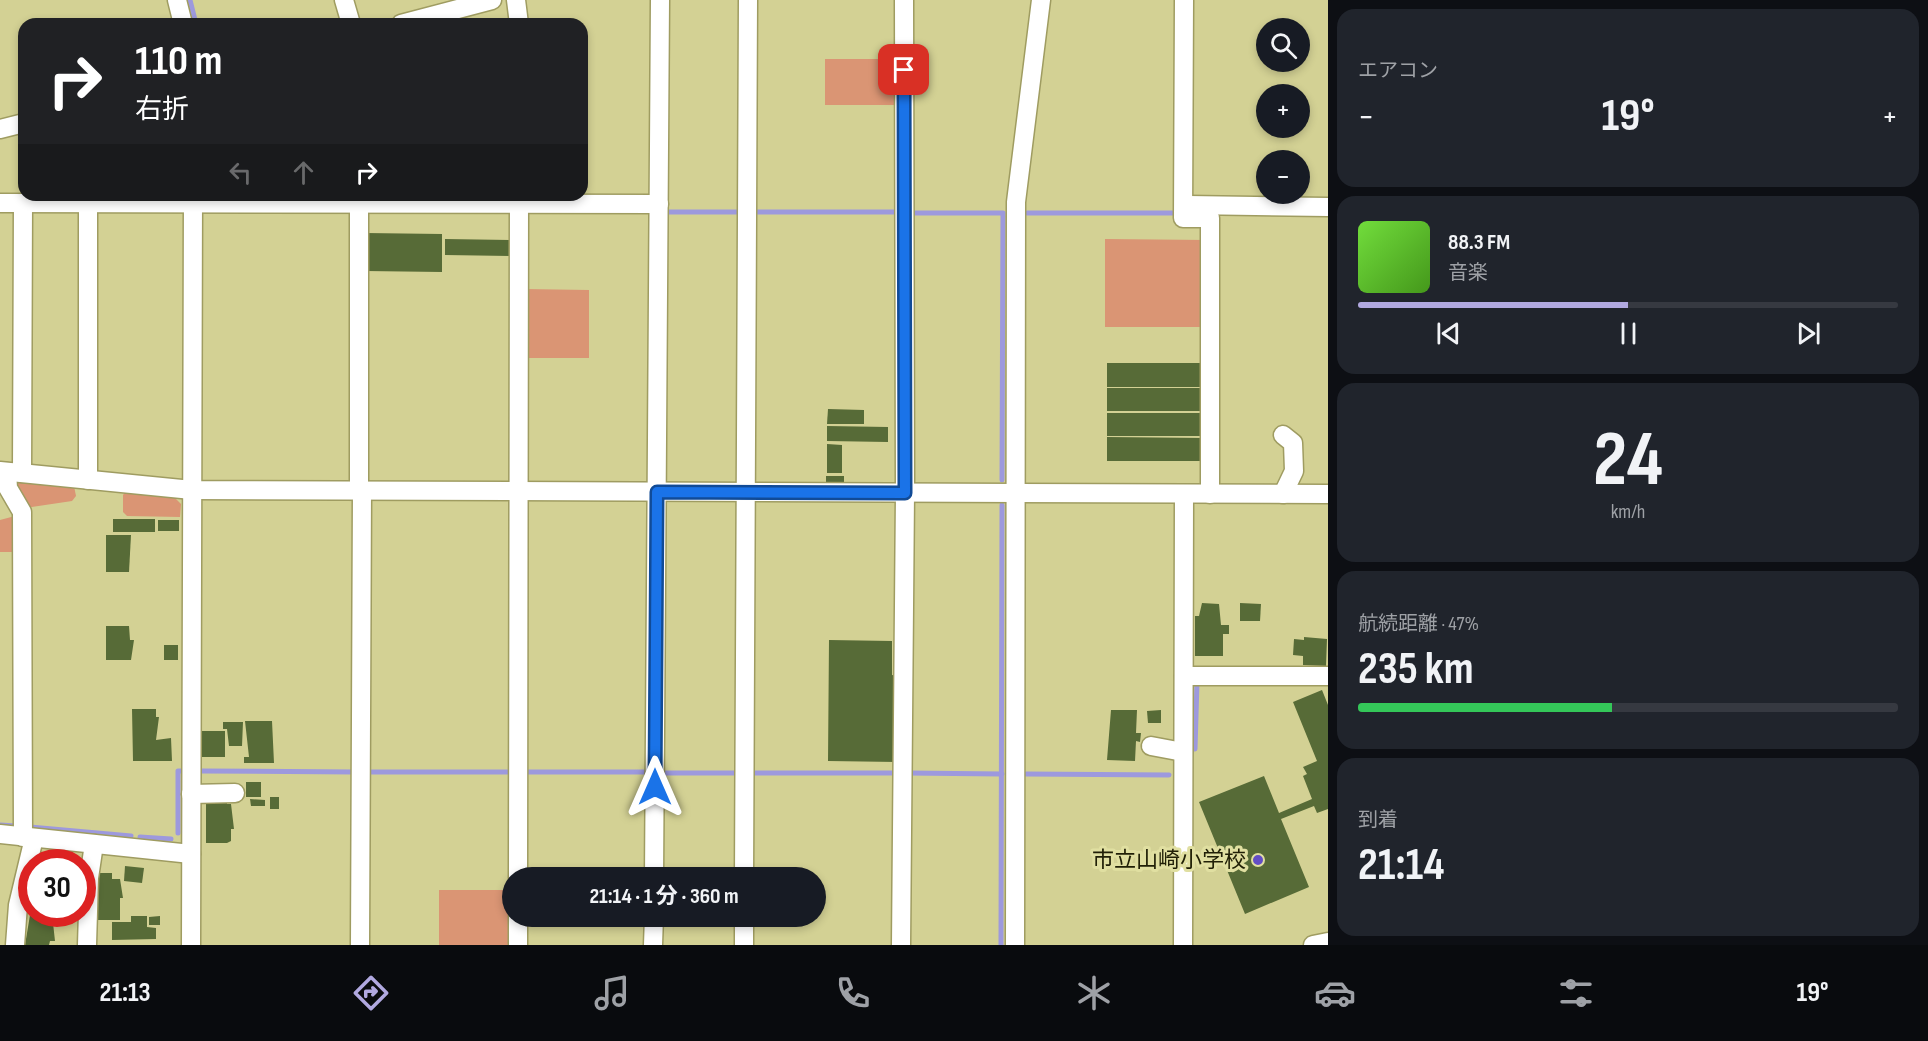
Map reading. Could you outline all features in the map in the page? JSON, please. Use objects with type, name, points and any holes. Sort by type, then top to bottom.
[{"type":"street","points":[[177,0],[182,18]]},
{"type":"street","points":[[344,0],[349,18]]},
{"type":"street","points":[[424,18],[492,0]]},
{"type":"street","points":[[516,0],[518,18]]},
{"type":"street","points":[[654,867],[660,0]]},
{"type":"street","points":[[744,867],[748,0]]},
{"type":"street","points":[[901,945],[905,493],[904,0]]},
{"type":"street","points":[[1015,945],[1016,202],[1041,0]]},
{"type":"street","points":[[1184,0],[1183,218],[1210,218],[1210,494]]},
{"type":"street","points":[[0,129],[18,124]]},
{"type":"street","points":[[0,203],[140,201]]},
{"type":"street","points":[[191,945],[193,201]]},
{"type":"street","points":[[259,201],[359,204],[455,201]]},
{"type":"street","points":[[518,867],[519,201]]},
{"type":"street","points":[[575,201],[659,204]]},
{"type":"street","points":[[15,945],[18,905],[28,837],[22,512],[8,488],[23,203]]},
{"type":"street","points":[[88,203],[88,480]]},
{"type":"street","points":[[359,204],[360,945]]},
{"type":"street","points":[[1184,205],[1328,207]]},
{"type":"street","points":[[1283,435],[1293,443],[1294,471],[1283,494]]},
{"type":"street","points":[[10,472],[192,490],[1328,494]]},
{"type":"street","points":[[1183,945],[1184,494]]},
{"type":"street","points":[[1184,676],[1328,676]]},
{"type":"street","points":[[1150,746],[1183,752]]},
{"type":"street","points":[[191,794],[235,793]]},
{"type":"street","points":[[0,834],[191,854]]},
{"type":"street","points":[[87,945],[89,878],[94,844]]},
{"type":"street","points":[[518,927],[518,945]]},
{"type":"street","points":[[653,945],[654,927]]},
{"type":"street","points":[[744,927],[744,945]]},
{"type":"street","points":[[1313,945],[1328,942]]},
{"type":"shaded area","points":[[825,59],[902,59],[902,105],[825,105]]},
{"type":"shaded area","points":[[1105,239],[1207,240],[1207,327],[1105,327]]},
{"type":"shaded area","points":[[524,289],[589,290],[589,358],[523,358]]},
{"type":"shaded area","points":[[15,480],[74,486],[76,496],[72,501],[25,508]]},
{"type":"shaded area","points":[[126,491],[174,497],[181,504],[180,517],[127,516],[123,512],[123,495]]},
{"type":"shaded area","points":[[15,516],[19,552],[0,552],[0,520]]},
{"type":"shaded area","points":[[439,890],[502,890],[502,927],[513,927],[513,945],[439,945]]},
{"type":"building","points":[[365,233],[442,234],[442,272],[365,271]]},
{"type":"building","points":[[445,239],[514,240],[514,256],[445,255]]},
{"type":"building","points":[[1107,363],[1203,363],[1203,387],[1107,387]]},
{"type":"building","points":[[1107,388],[1203,388],[1203,411],[1107,411]]},
{"type":"building","points":[[828,409],[864,410],[864,424],[827,424]]},
{"type":"building","points":[[1107,413],[1203,413],[1203,436],[1107,436]]},
{"type":"building","points":[[827,426],[888,427],[888,442],[827,441]]},
{"type":"building","points":[[1107,437],[1203,438],[1203,461],[1107,461]]},
{"type":"building","points":[[827,444],[842,445],[842,473],[827,473]]},
{"type":"building","points":[[826,476],[844,476],[844,484],[826,484]]},
{"type":"building","points":[[113,519],[155,519],[155,532],[113,532]]},
{"type":"building","points":[[158,520],[179,520],[179,531],[158,531]]},
{"type":"building","points":[[106,535],[131,535],[129,572],[106,572]]},
{"type":"building","points":[[1202,603],[1219,604],[1221,625],[1229,625],[1229,634],[1223,634],[1223,656],[1195,656],[1195,616],[1199,616]]},
{"type":"building","points":[[1240,603],[1261,604],[1260,621],[1240,621]]},
{"type":"building","points":[[106,626],[129,626],[130,640],[134,640],[131,660],[106,660]]},
{"type":"building","points":[[1304,637],[1327,639],[1326,666],[1303,665],[1303,656],[1293,655],[1294,639],[1304,640]]},
{"type":"building","points":[[829,640],[892,641],[892,675],[898,676],[897,762],[828,761]]},
{"type":"building","points":[[164,645],[178,645],[178,660],[164,660]]},
{"type":"building","points":[[1322,690],[1328,705],[1328,809],[1317,813],[1314,806],[1281,819],[1309,887],[1245,914],[1199,802],[1264,776],[1279,813],[1312,799],[1303,776],[1307,774],[1303,767],[1317,761],[1293,702]]},
{"type":"building","points":[[132,709],[156,709],[156,717],[159,717],[156,740],[171,738],[172,761],[133,761]]},
{"type":"building","points":[[1111,710],[1137,710],[1136,733],[1141,733],[1140,742],[1136,741],[1135,761],[1107,760]]},
{"type":"building","points":[[1161,710],[1161,723],[1148,723],[1147,711]]},
{"type":"building","points":[[245,721],[272,721],[274,763],[244,763],[244,757],[249,757]]},
{"type":"building","points":[[223,722],[243,722],[242,746],[229,746],[227,729],[223,729]]},
{"type":"building","points":[[201,731],[225,731],[225,757],[202,757]]},
{"type":"building","points":[[246,782],[261,782],[261,797],[246,797]]},
{"type":"building","points":[[270,797],[279,797],[279,809],[270,809]]},
{"type":"building","points":[[250,799],[265,800],[265,806],[251,806]]},
{"type":"building","points":[[211,801],[227,801],[227,804],[231,804],[234,829],[231,829],[231,841],[227,843],[206,843],[206,804],[211,804]]},
{"type":"building","points":[[125,866],[144,868],[142,883],[124,881]]},
{"type":"building","points":[[97,873],[112,873],[112,879],[120,879],[123,898],[120,898],[120,920],[96,920]]},
{"type":"building","points":[[131,916],[147,916],[147,927],[156,928],[156,939],[112,940],[112,922],[131,922]]},
{"type":"building","points":[[160,916],[160,925],[149,925],[149,917]]},
{"type":"building","points":[[28,927],[53,927],[55,941],[50,941],[49,945],[25,945]]},
{"type":"waterway","points":[[190,0],[194,18]]},
{"type":"waterway","points":[[664,212],[743,212]]},
{"type":"waterway","points":[[751,212],[899,212]]},
{"type":"waterway","points":[[909,213],[1003,213],[1002,480]]},
{"type":"waterway","points":[[1027,213],[1178,213]]},
{"type":"waterway","points":[[1001,945],[1002,505]]},
{"type":"waterway","points":[[1195,749],[1197,682]]},
{"type":"waterway","points":[[178,833],[178,771],[182,771]]},
{"type":"waterway","points":[[201,771],[355,772]]},
{"type":"waterway","points":[[365,772],[514,772]]},
{"type":"waterway","points":[[523,772],[649,772]]},
{"type":"waterway","points":[[665,773],[740,773]]},
{"type":"waterway","points":[[748,773],[899,773]]},
{"type":"waterway","points":[[907,773],[1002,774]]},
{"type":"waterway","points":[[1026,774],[1169,775]]},
{"type":"waterway","points":[[0,825],[16,826]]},
{"type":"waterway","points":[[30,827],[131,836]]},
{"type":"waterway","points":[[140,837],[171,839]]},
{"type":"place","name":"市立山崎小学校","points":[[1258,860]]},
{"type":"route","points":[[655,787],[657,492],[905,493],[904,70]]}]
